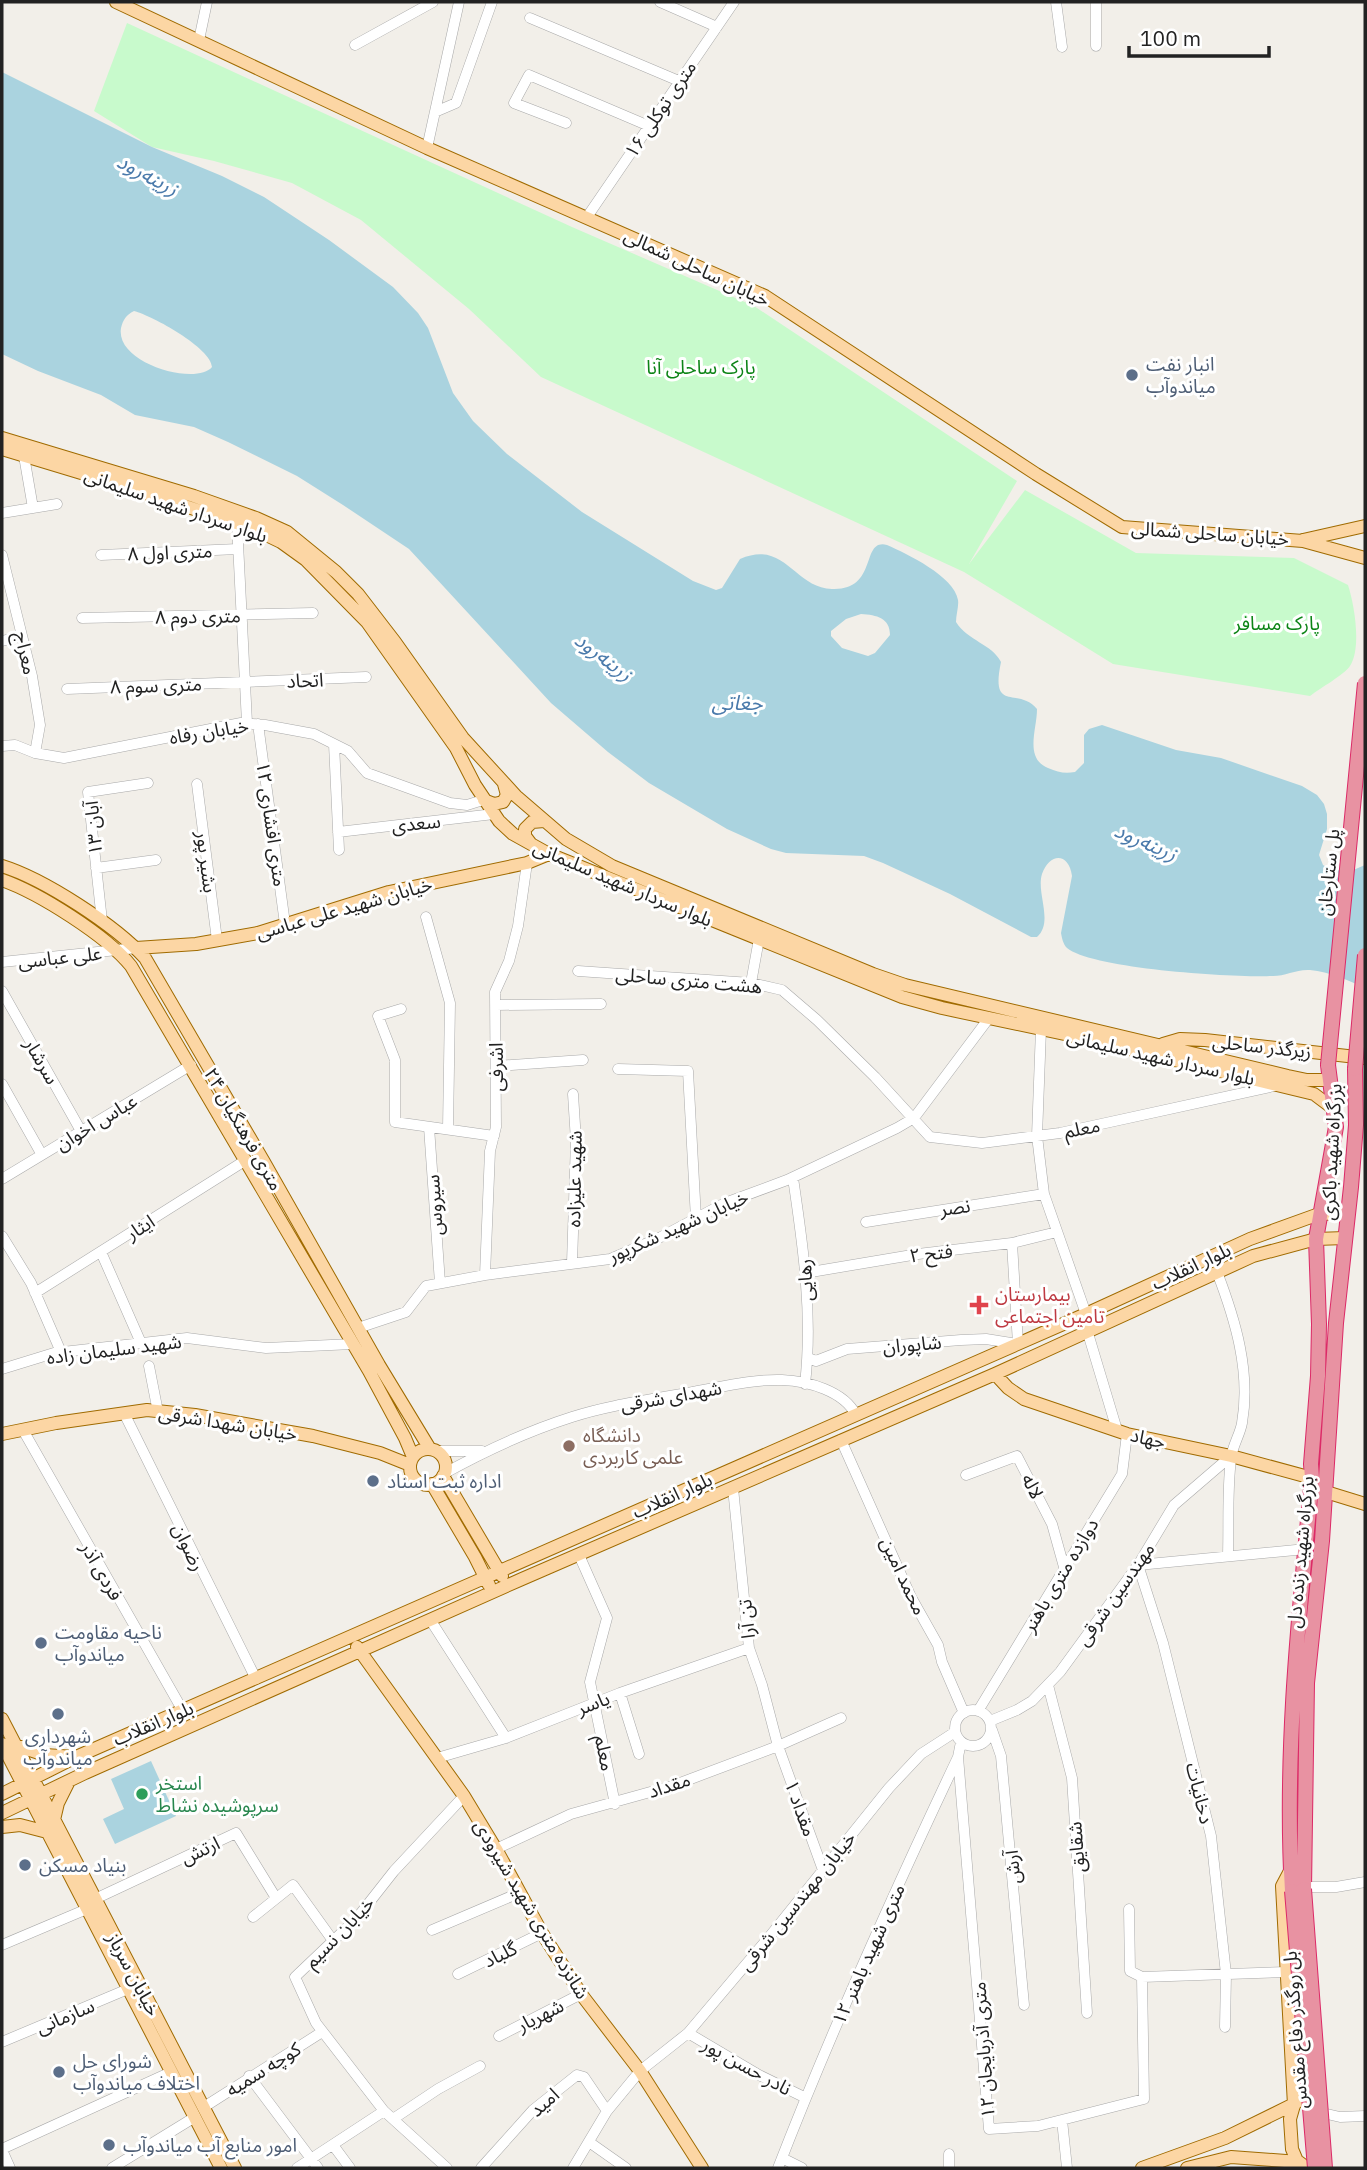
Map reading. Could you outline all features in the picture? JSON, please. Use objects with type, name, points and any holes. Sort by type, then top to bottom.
[{"type":"highway","name":"پل ستارخان","points":[[1329,1072],[1365,683]]},
{"type":"highway","name":"بزرگراه شهید باکری","points":[[1345,1238],[1360,1122],[1355,1069],[1365,955]]},
{"type":"highway","name":"بزرگراه شهید باکری","points":[[1320,1214],[1336,1127],[1329,1072]]},
{"type":"highway","name":"بزرگراه شهید زنده دل","points":[[1302,1889],[1289,1842],[1294,1682],[1312,1478],[1319,1324],[1316,1239],[1320,1214]]},
{"type":"highway","name":"بزرگراه شهید زنده دل","points":[[1298,1869],[1307,1683],[1345,1238]]},
{"type":"highway","points":[[1302,1889],[1315,2168]]},
{"type":"highway","name":"بل روگذر دفاع مقدس","points":[[1302,1889],[1325,2168]]},
{"type":"main road","name":"خیابان ساحلی شمالی","points":[[116,2],[427,148],[765,296],[1122,527],[1303,541]]},
{"type":"main road","name":"بلوار سردار شهید سلیمانی","points":[[2,438],[194,496],[287,532],[336,572],[366,603],[463,738],[504,784],[544,821],[584,851],[612,866],[873,974],[946,996],[1159,1045],[1314,1094],[1334,1109]]},
{"type":"main road","name":"بلوار سردار شهید سلیمانی","points":[[2,449],[237,523],[281,542],[306,560],[367,622],[456,748],[483,800],[494,814],[513,834],[549,854],[902,997],[989,1018],[1247,1071],[1307,1080],[1329,1072]]},
{"type":"main road","points":[[1303,541],[1365,526]]},
{"type":"main road","points":[[1303,541],[1365,558]]},
{"type":"main road","points":[[483,800],[494,804],[503,802],[507,796],[504,784]]},
{"type":"main road","points":[[531,844],[525,836],[526,829],[532,822],[544,821]]},
{"type":"main road","name":"خیابان شهید علی عباسی","points":[[136,947],[196,944],[258,933],[389,892],[527,863],[549,854]]},
{"type":"main road","name":"۲۴ متری فرهنگیان","points":[[2,866],[63,896],[102,921],[136,947],[145,958],[358,1328],[434,1450]]},
{"type":"main road","name":"۲۴ متری فرهنگیان","points":[[2,880],[56,908],[119,951],[144,985],[353,1344],[405,1438],[411,1461]]},
{"type":"main road","name":"زیرگذر ساحلی","points":[[1159,1045],[1180,1039],[1205,1040],[1365,1058]]},
{"type":"main road","points":[[191,1065],[203,1059]]},
{"type":"main road","name":"بلوار انقلاب","points":[[2,1794],[79,1755],[1018,1344],[1250,1239],[1320,1214],[1348,1213]]},
{"type":"main road","name":"بلوار انقلاب","points":[[2,1813],[90,1771],[492,1592],[995,1374],[1253,1256],[1316,1239],[1345,1238]]},
{"type":"main road","points":[[1250,1239],[1253,1256]]},
{"type":"main road","name":"جهاد","points":[[995,1374],[1008,1388],[1024,1399],[1122,1432],[1231,1456],[1312,1478]]},
{"type":"main road","name":"خیابان شهدا شرقی","points":[[2,1434],[124,1413],[158,1412],[195,1415],[313,1436],[411,1461]]},
{"type":"main road","points":[[856,1415],[864,1431]]},
{"type":"main road","points":[[492,1592],[432,1485],[416,1480],[410,1470],[411,1461],[420,1451],[434,1450],[445,1460],[444,1475],[507,1586]]},
{"type":"main road","points":[[432,1485],[444,1475]]},
{"type":"main road","points":[[1325,1492],[1365,1504]]},
{"type":"main road","name":"شانزده متری شهید شیرودی","points":[[352,1637],[359,1652],[464,1796],[542,1933],[581,1994],[640,2071],[702,2168]]},
{"type":"main road","points":[[2,1719],[28,1782]]},
{"type":"main road","points":[[2,1744],[28,1782]]},
{"type":"main road","points":[[15,1745],[45,1755],[79,1755],[90,1771]]},
{"type":"main road","points":[[54,1820],[58,1803],[69,1781]]},
{"type":"main road","name":"خیابان سرباز","points":[[28,1782],[47,1832],[91,1904],[199,2112],[221,2168]]},
{"type":"main road","name":"خیابان سرباز","points":[[36,1798],[54,1820],[128,1989],[171,2072],[235,2168]]},
{"type":"main road","points":[[2,1827],[20,1825],[47,1832]]},
{"type":"main road","name":"بزرگراه شهید زنده دل","points":[[1298,1869],[1282,1886],[1294,2105],[1290,2119],[1292,2149],[1299,2165]]},
{"type":"main road","name":"بزرگراه شهید زنده دل","points":[[1302,1889],[1332,2168]]},
{"type":"main road","points":[[1292,2074],[1299,2078],[1309,2078],[1320,2068]]},
{"type":"main road","points":[[1142,2168],[1225,2138],[1298,2101],[1314,2098],[1324,2109]]},
{"type":"main road","points":[[1196,2148],[1201,2163]]},
{"type":"main road","points":[[1187,2168],[1231,2157],[1308,2166],[1326,2160],[1330,2153]]},
{"type":"street","points":[[199,40],[207,2]]},
{"type":"street","points":[[355,45],[433,2]]},
{"type":"street","points":[[427,148],[459,2]]},
{"type":"street","points":[[435,112],[456,103],[492,2]]},
{"type":"street","points":[[660,2],[717,27]]},
{"type":"street","name":"۱۶ متری توکلی","points":[[587,217],[734,2]]},
{"type":"street","points":[[1056,2],[1062,47]]},
{"type":"street","points":[[1096,2],[1096,46]]},
{"type":"street","points":[[530,18],[679,82]]},
{"type":"street","points":[[566,123],[514,103],[529,75],[649,125]]},
{"type":"street","points":[[24,456],[33,508]]},
{"type":"street","points":[[2,513],[57,504]]},
{"type":"street","name":"۱۲ متری افشاری","points":[[237,523],[245,682],[285,925]]},
{"type":"street","name":"۸ متری اول","points":[[101,555],[238,549]]},
{"type":"street","name":"معراج","points":[[2,559],[32,676],[40,725],[35,754]]},
{"type":"street","name":"۸ متری دوم","points":[[82,618],[313,613]]},
{"type":"street","points":[[2,641],[22,636]]},
{"type":"street","name":"اتحاد","points":[[245,682],[366,677]]},
{"type":"street","name":"۸ متری سوم","points":[[66,689],[245,682]]},
{"type":"street","name":"خیابان رفاه","points":[[2,746],[15,745],[35,754],[64,758],[252,723],[314,734],[348,751],[367,773],[450,803],[467,805],[483,800]]},
{"type":"street","points":[[334,744],[339,850]]},
{"type":"street","name":"۱۳ آبان","points":[[102,921],[88,792],[148,783]]},
{"type":"street","name":"بشیر پور","points":[[197,784],[218,940]]},
{"type":"street","name":"سعدی","points":[[338,832],[494,814]]},
{"type":"street","points":[[96,868],[156,860]]},
{"type":"street","name":"اشرفی","points":[[485,1275],[490,1151],[496,1127],[495,992],[509,961],[518,926],[527,863]]},
{"type":"street","points":[[426,917],[450,1003],[448,1129]]},
{"type":"street","points":[[751,983],[759,939]]},
{"type":"street","name":"علی عباسی","points":[[2,962],[136,947]]},
{"type":"street","name":"هشت متری ساحلی","points":[[578,971],[751,983],[782,990],[817,1020],[914,1118]]},
{"type":"street","name":"سرشار","points":[[2,991],[81,1131]]},
{"type":"street","points":[[496,1005],[601,1004]]},
{"type":"street","points":[[401,1009],[378,1016],[395,1060],[395,1122],[494,1136]]},
{"type":"street","points":[[914,1118],[989,1018]]},
{"type":"street","points":[[1041,1029],[1037,1136],[1044,1194],[1086,1314]]},
{"type":"street","points":[[497,1066],[583,1060]]},
{"type":"street","name":"عباس اخوان","points":[[2,1178],[191,1065]]},
{"type":"street","points":[[618,1069],[688,1071],[696,1219]]},
{"type":"street","points":[[2,1084],[41,1155]]},
{"type":"street","name":"معلم","points":[[914,1118],[930,1137],[982,1143],[1037,1136],[1280,1085]]},
{"type":"street","name":"شهید علیزاده","points":[[572,1263],[576,1141],[573,1094]]},
{"type":"street","name":"خیابان شهید شکرپور","points":[[358,1328],[406,1312],[426,1286],[485,1275],[610,1259],[661,1237],[725,1203],[793,1178],[914,1118]]},
{"type":"street","name":"سیروس","points":[[429,1126],[440,1283]]},
{"type":"street","name":"ایثار","points":[[35,1293],[246,1160]]},
{"type":"street","name":"رهایی","points":[[793,1178],[805,1273],[808,1358],[805,1384]]},
{"type":"street","name":"نصر","points":[[866,1222],[1044,1194]]},
{"type":"street","name":"فتح ۲","points":[[805,1273],[918,1254],[1012,1243],[1057,1232]]},
{"type":"street","points":[[2,1236],[5,1249],[35,1293],[61,1352]]},
{"type":"street","points":[[1012,1243],[1018,1344]]},
{"type":"street","points":[[100,1252],[141,1343]]},
{"type":"street","points":[[1217,1272],[1231,1308],[1240,1343],[1244,1391],[1242,1424],[1231,1456],[1228,1555]]},
{"type":"street","points":[[1087,1330],[1122,1432]]},
{"type":"street","name":"شهید سلیمان زاده","points":[[2,1369],[61,1352],[187,1339],[266,1348],[353,1344]]},
{"type":"street","name":"شاپوران","points":[[808,1358],[816,1360],[847,1349],[961,1340],[986,1339],[1018,1344]]},
{"type":"street","points":[[149,1366],[158,1412]]},
{"type":"street","name":"شهدای شرقی","points":[[444,1475],[486,1451],[572,1417],[613,1406],[757,1381],[785,1380],[838,1395],[852,1407],[856,1415]]},
{"type":"street","name":"رضوان","points":[[124,1413],[256,1679]]},
{"type":"street","name":"فردی آذر","points":[[23,1430],[183,1711]]},
{"type":"street","name":"دوازده متری باهنر","points":[[978,1711],[1122,1474],[1122,1432]]},
{"type":"street","name":"محمد امین","points":[[841,1440],[911,1597],[938,1645],[942,1662],[964,1713]]},
{"type":"street","points":[[434,1450],[486,1451]]},
{"type":"street","name":"لاله","points":[[966,1475],[1017,1456],[1052,1524],[1065,1567]]},
{"type":"street","name":"مهندسین شرقی","points":[[991,1725],[1032,1701],[1060,1672],[1138,1565],[1174,1506],[1231,1456]]},
{"type":"street","name":"تن آرا","points":[[733,1488],[749,1648],[778,1746]]},
{"type":"street","points":[[1138,1565],[1306,1549]]},
{"type":"street","name":"معلم","points":[[579,1555],[607,1618],[590,1682],[615,1804]]},
{"type":"street","name":"دخانیات","points":[[1138,1565],[1163,1643],[1211,1836],[1226,1974],[1225,2027]]},
{"type":"street","points":[[431,1621],[506,1738]]},
{"type":"street","name":"یاسر","points":[[437,1758],[506,1738],[595,1702],[749,1648]]},
{"type":"street","name":"شقایق","points":[[1048,1685],[1072,1778],[1087,2013]]},
{"type":"street","points":[[620,1693],[639,1754]]},
{"type":"street","points":[[978,1711],[991,1725],[988,1738],[979,1746],[966,1745],[958,1737],[957,1721],[964,1713],[978,1711]]},
{"type":"street","name":"مقداد","points":[[496,1849],[571,1814],[615,1804],[672,1786],[778,1746],[841,1718]]},
{"type":"street","name":"آرش","points":[[991,1725],[1001,1756],[1024,2005]]},
{"type":"street","name":"۱۲ متری شهید باهنر","points":[[780,2163],[908,1863],[958,1757],[958,1737]]},
{"type":"street","name":"خیابان مهندسین شرقی","points":[[574,2165],[607,2110],[640,2071],[688,2033],[889,1788],[921,1754],[958,1737]]},
{"type":"street","name":"مقداد ۱","points":[[778,1746],[823,1870]]},
{"type":"street","name":"۱۲ متری آذربایجان","points":[[958,1757],[989,2129],[1038,2126],[1144,2099],[1142,1977]]},
{"type":"street","name":"خیابان نسیم","points":[[447,2168],[384,2111],[322,2032],[295,1977],[357,1918],[394,1871],[464,1796]]},
{"type":"street","name":"ارتش","points":[[91,1904],[236,1833],[276,1898]]},
{"type":"street","points":[[1302,1889],[1365,1882]]},
{"type":"street","points":[[253,1917],[293,1885],[334,1941]]},
{"type":"street","points":[[432,1930],[519,1894]]},
{"type":"street","points":[[2,1945],[91,1904]]},
{"type":"street","points":[[1129,1909],[1132,1974],[1142,1977],[1287,1972]]},
{"type":"street","name":"گلباد","points":[[458,1974],[542,1933]]},
{"type":"street","name":"سازمانی","points":[[2,2042],[128,1989]]},
{"type":"street","name":"شهریار","points":[[499,2036],[581,1994]]},
{"type":"street","name":"کوچه سمیه","points":[[112,2168],[249,2076],[322,2032]]},
{"type":"street","name":"نادر حسن پور","points":[[688,2033],[759,2075],[806,2098]]},
{"type":"street","points":[[393,2119],[438,2089],[480,2066]]},
{"type":"street","points":[[10,2168],[2,2149],[171,2072]]},
{"type":"street","points":[[249,2076],[318,2168]]},
{"type":"street","name":"امید","points":[[481,2168],[533,2110],[577,2076],[584,2077],[607,2110]]},
{"type":"street","points":[[1324,2109],[1340,2117],[1365,2116]]},
{"type":"street","points":[[297,2168],[384,2111]]},
{"type":"street","points":[[1062,2120],[1067,2168]]},
{"type":"street","points":[[589,2143],[626,2168]]},
{"type":"street","points":[[334,2145],[350,2168]]},
{"type":"street","points":[[948,2154],[949,2168]]},
{"type":"street","points":[[780,2163],[802,2168]]},
{"type":"street","points":[[564,2168],[574,2165]]},
{"type":"green space","name":"پارک ساحلی آنا","points":[[127,23],[572,227],[754,306],[1017,481],[969,564],[1025,490],[1136,553],[1294,558],[1348,585],[1353,603],[1356,637],[1354,658],[1350,666],[1310,696],[1113,664],[964,572],[541,377],[469,309],[361,220],[292,183],[152,147],[94,111]]},
{"type":"water","name":"جغاتی","points":[[2,72],[152,147],[264,197],[393,287],[418,313],[428,328],[453,393],[473,421],[507,454],[582,512],[693,581],[716,590],[722,588],[740,559],[768,555],[779,559],[819,587],[847,587],[857,582],[863,574],[874,549],[879,545],[887,545],[939,574],[955,591],[958,600],[956,622],[967,634],[992,651],[1001,662],[999,688],[1003,694],[1022,699],[1037,709],[1034,750],[1036,758],[1048,768],[1075,772],[1084,763],[1084,735],[1089,729],[1102,725],[1176,750],[1221,758],[1302,786],[1317,795],[1327,814],[1327,829],[1319,855],[1323,865],[1330,869],[1351,871],[1365,865],[1365,988],[1331,974],[1310,970],[1273,976],[1199,974],[1134,967],[1082,955],[1067,948],[1061,933],[1072,876],[1067,863],[1059,858],[1050,862],[1042,874],[1044,924],[1037,937],[1031,937],[950,894],[864,856],[786,853],[727,829],[649,783],[608,752],[551,703],[409,549],[343,505],[297,476],[228,442],[194,427],[135,415],[101,395],[2,354]],"holes":[[[134,311],[154,319],[192,342],[209,359],[212,367],[204,372],[175,373],[143,361],[131,352],[123,341],[121,328],[127,316]],[[861,614],[882,618],[889,629],[890,635],[875,653],[868,656],[842,648],[831,636],[831,631],[846,619]]]},
{"type":"water","name":"استخر سرپوشیده نشاط","points":[[151,1761],[176,1816],[115,1844],[103,1819],[124,1809],[111,1779]]},
{"type":"place","name":"انبار نفت میاندوآب","points":[[1132,375]]},
{"type":"place","name":"بیمارستان تامین اجتماعی","points":[[979,1305]]},
{"type":"place","name":"دانشگاه علمی کاربردی","points":[[569,1446]]},
{"type":"place","name":"اداره ثبت اسناد","points":[[373,1481]]},
{"type":"place","name":"ناحیه مقاومت میاندوآب","points":[[41,1643]]},
{"type":"place","name":"شهرداری میاندوآب","points":[[58,1714]]},
{"type":"place","name":"استخر سرپوشیده نشاط","points":[[142,1794]]},
{"type":"place","name":"بنیاد مسکن","points":[[25,1865]]},
{"type":"place","name":"شورای حل اختلاف میاندوآب","points":[[59,2072]]},
{"type":"place","name":"امور منابع آب میاندوآب","points":[[109,2145]]},
{"type":"water label","name":"زرینه‌رود","points":[[148,174]]},
{"type":"water label","name":"زرینه‌رود","points":[[604,656]]},
{"type":"water label","name":"زرینه‌رود","points":[[1146,841]]},
{"type":"park label","name":"پارک مسافر","points":[[1277,623]]}]
